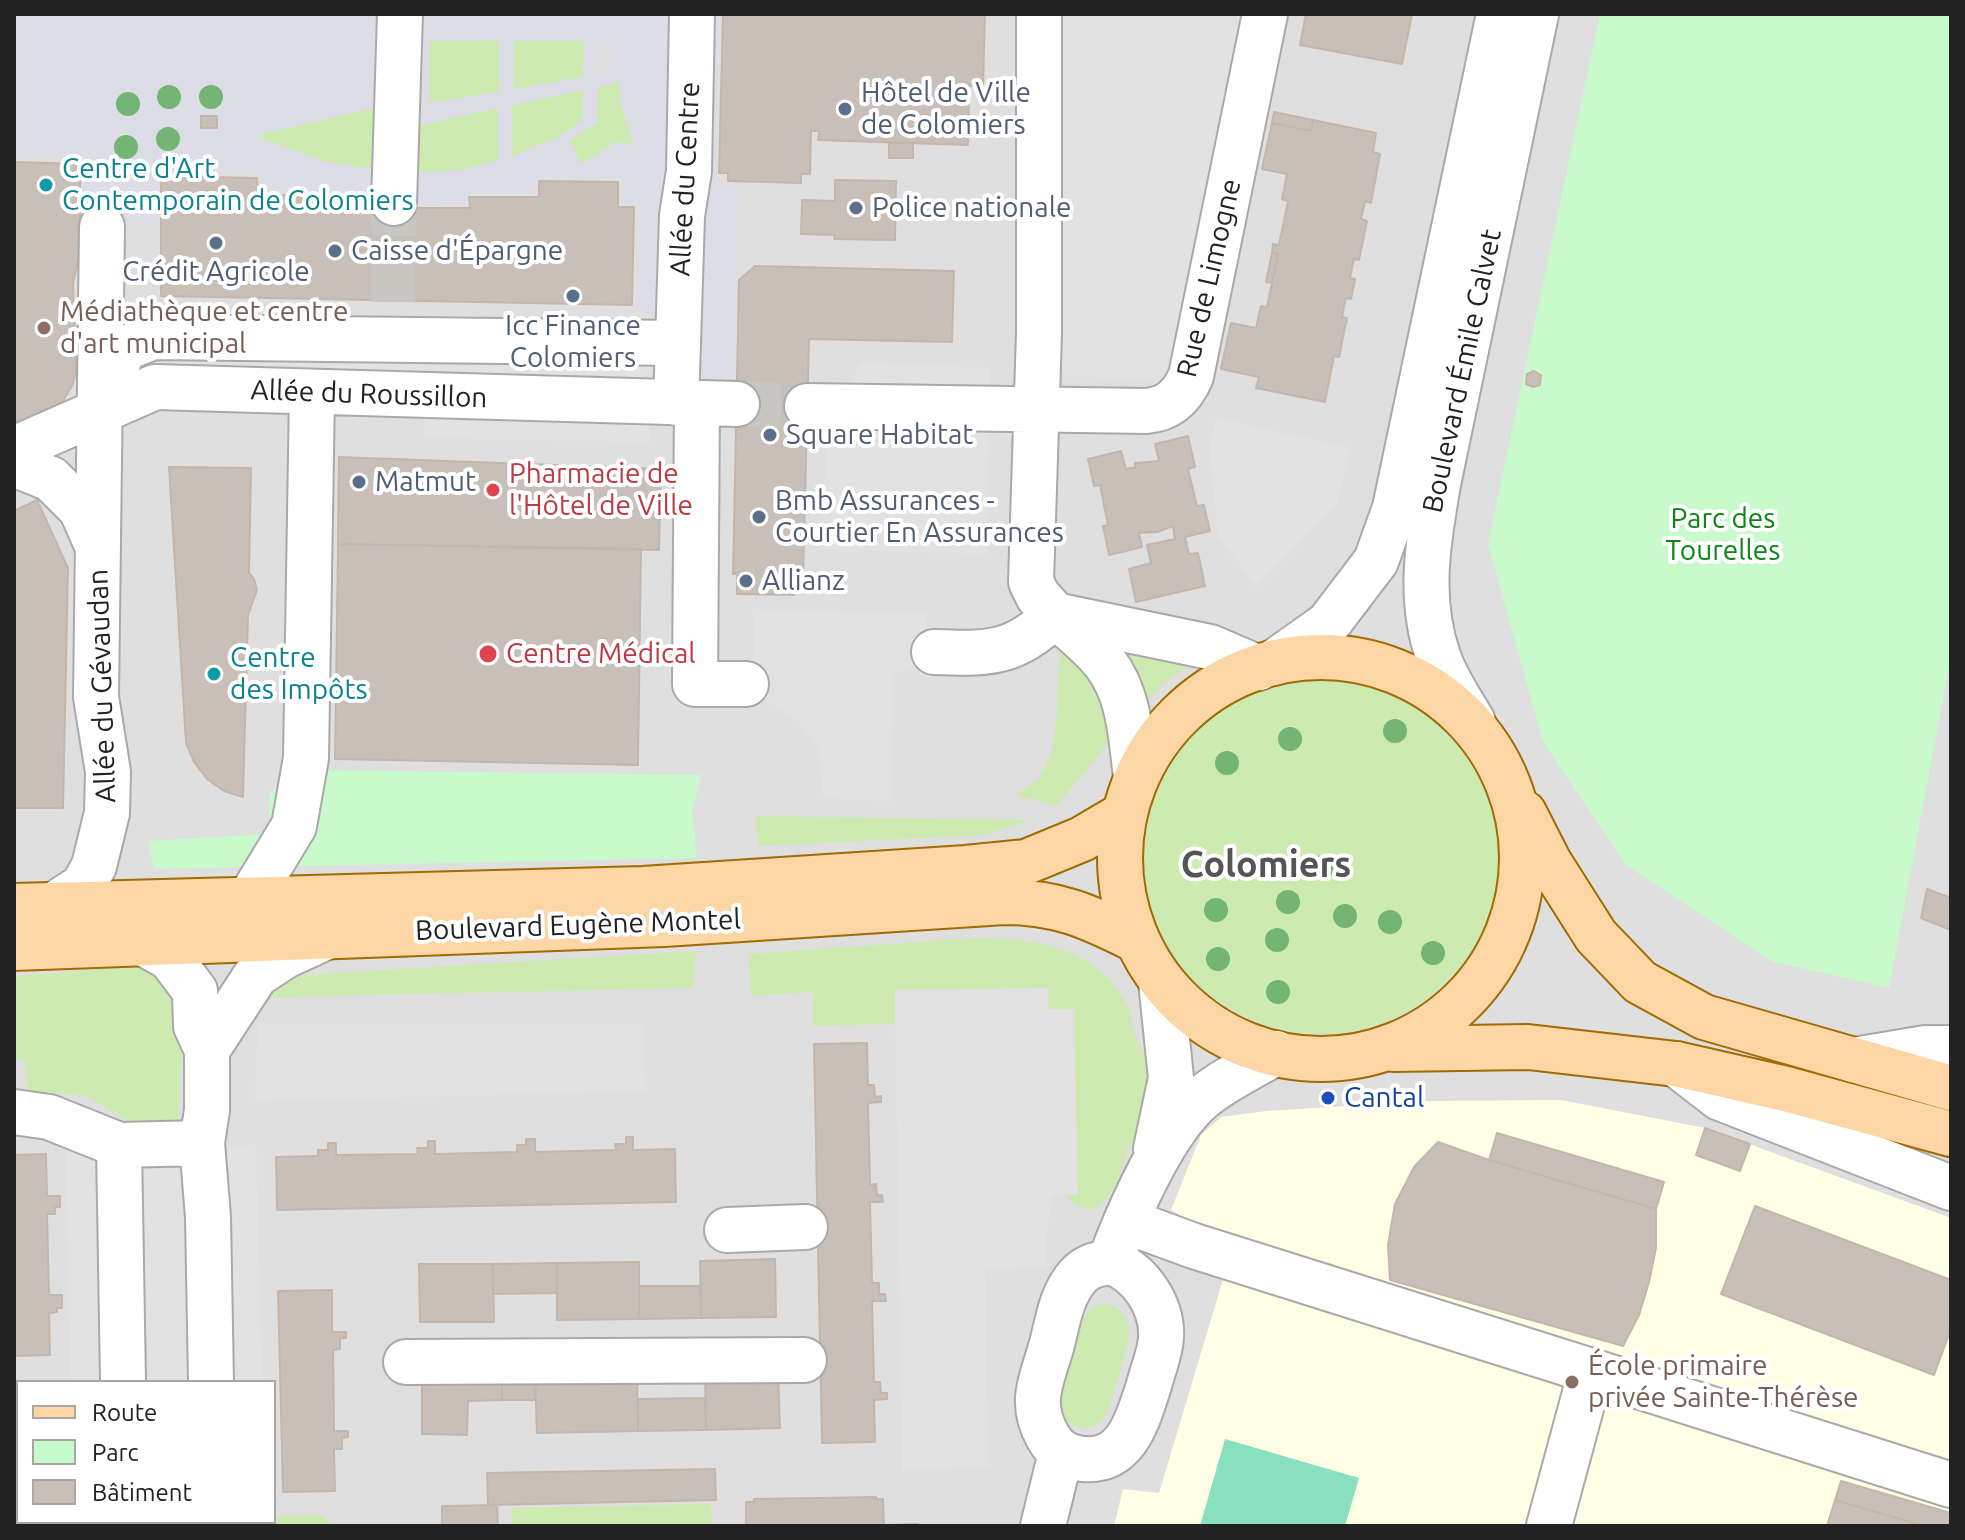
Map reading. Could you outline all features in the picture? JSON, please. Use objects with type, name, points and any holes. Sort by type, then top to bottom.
[{"type":"main road","points":[[1951,1088],[1704,1017],[1640,982],[1596,936],[1549,862],[1504,771],[1473,722],[1439,694],[1404,674],[1369,661],[1322,658],[1266,666],[1223,684],[1190,706],[1155,743],[1128,797],[1119,884],[1134,939],[1161,981],[1193,1013],[1237,1041],[1276,1053],[1337,1058],[1393,1049],[1528,1047],[1676,1064],[1786,1089],[1951,1134]]},
{"type":"main road","name":"Boulevard Eugène Montel","points":[[14,906],[643,889],[966,868],[1026,862],[1082,839],[1128,797]]},
{"type":"main road","points":[[1393,1049],[1443,1015],[1484,977],[1501,947],[1519,891],[1522,846],[1517,800]]},
{"type":"main road","name":"Boulevard Eugène Montel","points":[[14,948],[664,924],[1031,902],[1077,913],[1134,939]]},
{"type":"street","points":[[394,203],[400,14]]},
{"type":"street","name":"Allée du Centre","points":[[692,14],[689,171],[682,216],[678,343],[703,403]]},
{"type":"street","points":[[1039,14],[1036,410],[1031,582],[1038,596],[1105,663],[1117,682],[1130,723],[1128,797]]},
{"type":"street","name":"Rue de Limogne","points":[[1036,410],[1154,410],[1169,405],[1186,388],[1200,334],[1265,14]]},
{"type":"street","name":"Boulevard Émile Calvet","points":[[1266,666],[1328,624],[1376,561],[1391,522],[1499,14]]},
{"type":"street","name":"Boulevard Émile Calvet","points":[[1473,722],[1438,658],[1426,603],[1426,551],[1536,14]]},
{"type":"street","name":"Allée du Gévaudan","points":[[57,903],[83,886],[94,866],[107,813],[108,772],[96,697],[102,227]]},
{"type":"street","points":[[100,412],[123,349],[153,337],[394,320],[678,343]]},
{"type":"street","points":[[392,396],[394,320]]},
{"type":"street","name":"Allée du Roussillon","points":[[14,449],[155,387],[703,403]]},
{"type":"street","points":[[249,900],[294,826],[306,758],[312,393]]},
{"type":"street","points":[[703,403],[695,684],[746,684]]},
{"type":"street","points":[[807,406],[1036,410]]},
{"type":"street","name":"Allée du Gévaudan","points":[[14,464],[51,479],[81,509],[98,547]]},
{"type":"street","points":[[1055,615],[1210,647],[1266,666]]},
{"type":"street","points":[[934,652],[978,653],[1009,648],[1036,634],[1055,615]]},
{"type":"street","points":[[207,1050],[256,975],[285,956],[334,934]]},
{"type":"street","points":[[141,942],[170,958],[195,991],[196,1026],[207,1050],[207,1110],[202,1143],[208,1217],[211,1380]]},
{"type":"street","points":[[1152,1165],[1171,1078],[1161,981]]},
{"type":"street","points":[[1854,1060],[1926,1048],[1951,1048]]},
{"type":"street","points":[[1110,1262],[1152,1165],[1200,1100],[1276,1053]]},
{"type":"street","points":[[1676,1064],[1720,1098],[1951,1188]]},
{"type":"street","points":[[14,1112],[49,1117],[119,1145],[202,1143]]},
{"type":"street","points":[[119,1145],[123,1380]]},
{"type":"street","points":[[1126,1221],[1194,1246],[1951,1485]]},
{"type":"street","points":[[727,1230],[805,1227]]},
{"type":"street","points":[[1110,1262],[1127,1269],[1149,1294],[1161,1329],[1159,1350],[1139,1416],[1125,1442],[1118,1449],[1084,1459],[1061,1453],[1055,1447],[1042,1426],[1037,1394],[1065,1296],[1085,1269],[1110,1262]]},
{"type":"street","points":[[406,1362],[804,1360]]},
{"type":"street","points":[[1549,1526],[1591,1371]]},
{"type":"street","points":[[1043,1526],[1061,1453]]},
{"type":"shaded area","points":[[14,14],[1951,14],[1951,1526],[14,1526]]},
{"type":"shaded area","points":[[14,14],[719,14],[715,185],[739,187],[733,381],[654,378],[655,313],[637,311],[640,204],[622,204],[622,178],[536,177],[535,194],[467,191],[466,204],[335,202],[335,193],[262,191],[262,172],[158,170],[157,222],[83,221],[83,160],[14,157]],"holes":[[[613,39],[616,71],[597,75],[598,40]],[[499,40],[499,92],[429,103],[430,41]],[[514,41],[584,41],[583,77],[513,89]],[[618,82],[634,144],[616,142],[581,164],[570,141],[597,123],[598,87]],[[583,90],[582,120],[561,136],[511,157],[512,105]],[[382,106],[383,170],[325,162],[260,138],[261,134]],[[498,108],[498,160],[461,170],[411,173],[413,127]]]},
{"type":"shaded area","points":[[1063,14],[1245,14],[1173,378],[1067,377],[1052,359]]},
{"type":"shaded area","points":[[171,310],[652,320],[650,442],[424,438],[425,380],[170,374]]},
{"type":"shaded area","points":[[861,362],[991,368],[986,554],[823,549],[826,439]]},
{"type":"shaded area","points":[[1216,418],[1350,448],[1337,504],[1256,587],[1218,536],[1209,445]]},
{"type":"shaded area","points":[[753,609],[926,614],[924,670],[893,671],[892,801],[824,798],[818,749],[798,721],[755,694]]},
{"type":"shaded area","points":[[1048,988],[1048,1009],[1074,1009],[1078,1195],[1052,1196],[1046,1267],[985,1270],[988,1467],[902,1471],[895,990]]},
{"type":"shaded area","points":[[258,1025],[643,1025],[645,1091],[255,1101]]},
{"type":"shaded area","name":"École primaire privée Sainte-Thérèse","points":[[1561,1100],[1705,1128],[1951,1218],[1951,1526],[1114,1526],[1123,1489],[1159,1493],[1224,1276],[1201,1227],[1171,1210],[1201,1135],[1221,1117],[1266,1111],[1425,1101]]},
{"type":"shaded area","points":[[256,1145],[262,1380],[70,1380],[66,1153]]},
{"type":"green space","name":"Parc des Tourelles","points":[[1600,14],[1951,14],[1951,656],[1889,988],[1771,961],[1626,865],[1543,742],[1488,544]]},
{"type":"green space","points":[[500,40],[499,92],[428,104],[430,41]]},
{"type":"green space","points":[[584,40],[583,77],[512,90],[514,41]]},
{"type":"green space","points":[[619,81],[621,103],[634,145],[616,142],[581,165],[570,141],[597,123],[597,87]]},
{"type":"green space","points":[[583,90],[582,120],[561,136],[511,157],[512,105]]},
{"type":"green space","points":[[382,106],[383,170],[325,162],[259,139],[261,134]]},
{"type":"green space","points":[[498,108],[498,161],[461,170],[411,173],[413,126]]},
{"type":"green space","points":[[1105,633],[1195,661],[1166,681],[1143,705]]},
{"type":"green space","points":[[1061,649],[1079,655],[1118,732],[1056,806],[1015,795],[1039,778],[1048,762],[1055,731]]},
{"type":"green space","points":[[1321,678],[1356,682],[1389,692],[1420,708],[1447,730],[1469,757],[1485,788],[1495,821],[1499,856],[1495,891],[1485,924],[1469,955],[1447,982],[1420,1004],[1389,1020],[1356,1030],[1321,1034],[1286,1030],[1253,1020],[1222,1004],[1195,982],[1173,955],[1157,924],[1147,891],[1143,856],[1147,821],[1157,788],[1173,757],[1195,730],[1222,708],[1253,692],[1286,682]]},
{"type":"green space","points":[[317,770],[701,775],[692,813],[697,858],[154,869],[148,841],[269,834],[270,792]]},
{"type":"green space","points":[[755,816],[1031,820],[984,835],[759,846]]},
{"type":"green space","points":[[975,938],[1042,944],[1081,958],[1099,970],[1128,1006],[1145,1058],[1147,1094],[1137,1130],[1115,1184],[1094,1209],[1079,1208],[1064,1195],[1078,1194],[1073,1009],[1048,1010],[895,990],[895,1024],[813,1026],[813,992],[751,996],[748,954]]},
{"type":"green space","points":[[696,951],[693,988],[262,999],[285,976]]},
{"type":"green space","points":[[147,966],[184,992],[178,1121],[133,1124],[86,1096],[29,1091],[24,1059],[14,1059],[14,976]]},
{"type":"green space","points":[[1102,1303],[1117,1309],[1124,1317],[1129,1333],[1107,1414],[1097,1424],[1085,1428],[1061,1417],[1058,1398],[1083,1319],[1087,1312]]},
{"type":"green space","points":[[1225,1439],[1359,1478],[1345,1526],[1200,1526]]},
{"type":"green space","points":[[711,1504],[712,1526],[512,1526],[511,1508]]},
{"type":"green space","points":[[320,1515],[335,1526],[14,1526],[14,1522],[276,1524],[276,1516]]},
{"type":"building","name":"Hôtel de Ville de Colomiers","points":[[723,14],[985,14],[983,86],[969,86],[968,145],[818,140],[819,131],[811,131],[810,174],[801,174],[801,183],[728,181],[728,173],[719,173]]},
{"type":"building","points":[[1306,14],[1412,14],[1402,64],[1300,45]]},
{"type":"building","points":[[1274,112],[1313,120],[1311,131],[1272,123]]},
{"type":"building","points":[[201,116],[217,116],[217,128],[201,128]]},
{"type":"building","points":[[1313,120],[1376,133],[1373,152],[1380,154],[1371,203],[1365,201],[1361,219],[1367,221],[1359,260],[1354,259],[1350,278],[1355,279],[1351,299],[1346,298],[1342,317],[1347,318],[1339,357],[1334,356],[1325,402],[1256,388],[1259,377],[1221,369],[1231,323],[1256,328],[1261,306],[1267,307],[1272,283],[1278,254],[1272,253],[1273,244],[1279,245],[1288,201],[1282,199],[1287,174],[1262,169],[1272,123],[1311,131]]},
{"type":"building","points":[[889,143],[913,143],[913,158],[889,158]]},
{"type":"building","name":"Médiathèque et centre d'art municipal","points":[[14,162],[80,164],[80,253],[73,283],[76,373],[72,386],[60,406],[41,419],[14,424]]},
{"type":"building","points":[[161,176],[257,178],[258,195],[329,196],[329,205],[422,208],[470,208],[469,197],[539,197],[539,181],[618,182],[618,207],[634,207],[632,305],[161,296]]},
{"type":"building","points":[[835,180],[896,181],[895,240],[834,239],[835,235],[801,234],[802,200],[835,201]]},
{"type":"building","points":[[1272,253],[1278,254],[1272,283],[1266,282]]},
{"type":"building","points":[[755,266],[954,271],[952,342],[809,339],[803,580],[794,579],[794,595],[737,594],[737,574],[733,574],[739,280]]},
{"type":"building","points":[[1534,371],[1541,375],[1540,385],[1533,387],[1526,384],[1527,374]]},
{"type":"building","points":[[1188,436],[1195,467],[1188,469],[1197,506],[1204,505],[1210,531],[1185,537],[1189,554],[1198,553],[1205,586],[1136,602],[1129,569],[1151,563],[1147,545],[1175,539],[1173,526],[1157,532],[1139,533],[1142,547],[1109,555],[1103,526],[1108,525],[1100,485],[1094,486],[1088,459],[1121,451],[1126,469],[1136,467],[1135,463],[1159,461],[1155,444]]},
{"type":"building","points":[[339,457],[661,469],[659,550],[338,544]]},
{"type":"building","name":"Centre des Impôts","points":[[169,467],[251,468],[249,573],[257,590],[248,615],[243,797],[224,791],[207,779],[194,762],[186,743]]},
{"type":"building","points":[[37,500],[68,568],[63,808],[14,808],[14,511]]},
{"type":"building","name":"Centre Médical","points":[[338,544],[641,549],[638,765],[335,759]]},
{"type":"building","points":[[1927,889],[1951,898],[1951,930],[1921,918]]},
{"type":"building","points":[[867,1043],[868,1085],[874,1085],[875,1097],[881,1096],[881,1102],[868,1103],[870,1185],[876,1184],[877,1195],[882,1195],[883,1202],[870,1202],[872,1283],[879,1283],[879,1294],[885,1294],[886,1301],[872,1301],[874,1382],[880,1382],[881,1393],[887,1393],[887,1399],[874,1400],[875,1442],[822,1443],[814,1044]]},
{"type":"building","points":[[1705,1128],[1750,1144],[1740,1171],[1696,1155]]},
{"type":"building","points":[[1497,1133],[1664,1182],[1656,1209],[1489,1160]]},
{"type":"building","points":[[626,1137],[633,1137],[633,1150],[675,1149],[676,1202],[277,1210],[276,1157],[318,1156],[318,1150],[328,1150],[328,1143],[336,1143],[336,1155],[418,1154],[417,1148],[428,1148],[428,1141],[435,1141],[435,1154],[517,1152],[517,1145],[526,1145],[526,1139],[535,1139],[535,1152],[616,1150],[615,1144],[626,1144]]},
{"type":"building","points":[[1438,1142],[1656,1209],[1656,1248],[1649,1282],[1639,1315],[1623,1346],[1390,1280],[1388,1245],[1395,1204],[1414,1167]]},
{"type":"building","points":[[46,1154],[47,1196],[60,1196],[60,1207],[55,1207],[55,1214],[47,1214],[49,1295],[62,1295],[62,1308],[49,1313],[50,1355],[14,1356],[14,1155]]},
{"type":"building","points":[[1755,1206],[1951,1280],[1951,1329],[1934,1375],[1721,1294]]},
{"type":"building","points":[[775,1259],[776,1317],[701,1318],[700,1261]]},
{"type":"building","points":[[639,1262],[639,1319],[557,1320],[557,1263]]},
{"type":"building","points":[[557,1263],[557,1293],[493,1294],[493,1264]]},
{"type":"building","points":[[419,1264],[493,1264],[494,1322],[420,1322]]},
{"type":"building","points":[[639,1286],[701,1286],[701,1318],[639,1319]]},
{"type":"building","points":[[332,1290],[332,1332],[346,1332],[346,1338],[340,1338],[340,1349],[333,1350],[334,1431],[348,1431],[348,1437],[342,1438],[342,1449],[334,1449],[335,1491],[283,1492],[278,1291]]},
{"type":"building","points":[[778,1372],[780,1428],[706,1430],[705,1374]]},
{"type":"building","points":[[637,1375],[638,1431],[537,1433],[535,1377]]},
{"type":"building","points":[[502,1377],[502,1400],[468,1401],[467,1435],[422,1434],[422,1379]]},
{"type":"building","points":[[502,1377],[535,1377],[535,1400],[502,1400]]},
{"type":"building","points":[[705,1398],[706,1430],[638,1431],[638,1399]]},
{"type":"building","points":[[14,1437],[16,1437],[16,1489]]},
{"type":"building","points":[[715,1469],[716,1500],[488,1505],[487,1473]]},
{"type":"building","points":[[1841,1481],[1951,1513],[1951,1526],[1924,1526],[1835,1500]]},
{"type":"building","points":[[754,1499],[883,1499],[884,1525],[918,1526],[746,1526],[746,1502],[754,1502]]},
{"type":"building","points":[[1835,1500],[1924,1526],[1827,1526]]},
{"type":"building","points":[[497,1505],[498,1526],[442,1526],[442,1506]]},
{"type":"tunnel","points":[[393,302],[394,203]]},
{"type":"tunnel","points":[[737,404],[807,406]]},
{"type":"place","name":"Hôtel de Ville de Colomiers","points":[[845,109]]},
{"type":"place","name":"Centre d'Art Contemporain de Colomiers","points":[[46,185]]},
{"type":"place","name":"Police nationale","points":[[856,208]]},
{"type":"place","name":"Crédit Agricole","points":[[216,243]]},
{"type":"place","name":"Caisse d'Épargne","points":[[335,251]]},
{"type":"place","name":"Icc Finance Colomiers","points":[[573,296]]},
{"type":"place","name":"Médiathèque et centre d'art municipal","points":[[44,328]]},
{"type":"place","name":"Square Habitat","points":[[770,435]]},
{"type":"place","name":"Matmut","points":[[359,482]]},
{"type":"place","name":"Pharmacie de l'Hôtel de Ville","points":[[493,490]]},
{"type":"place","name":"Bmb Assurances - Courtier En Assurances","points":[[759,517]]},
{"type":"place","name":"Allianz","points":[[746,581]]},
{"type":"place","name":"Centre Médical","points":[[488,654]]},
{"type":"place","name":"Centre des Impôts","points":[[214,674]]},
{"type":"place","name":"Cantal","points":[[1328,1098]]},
{"type":"place","name":"École primaire privée Sainte-Thérèse","points":[[1572,1382]]},
{"type":"district","name":"Colomiers","points":[[1266,865]]}]
